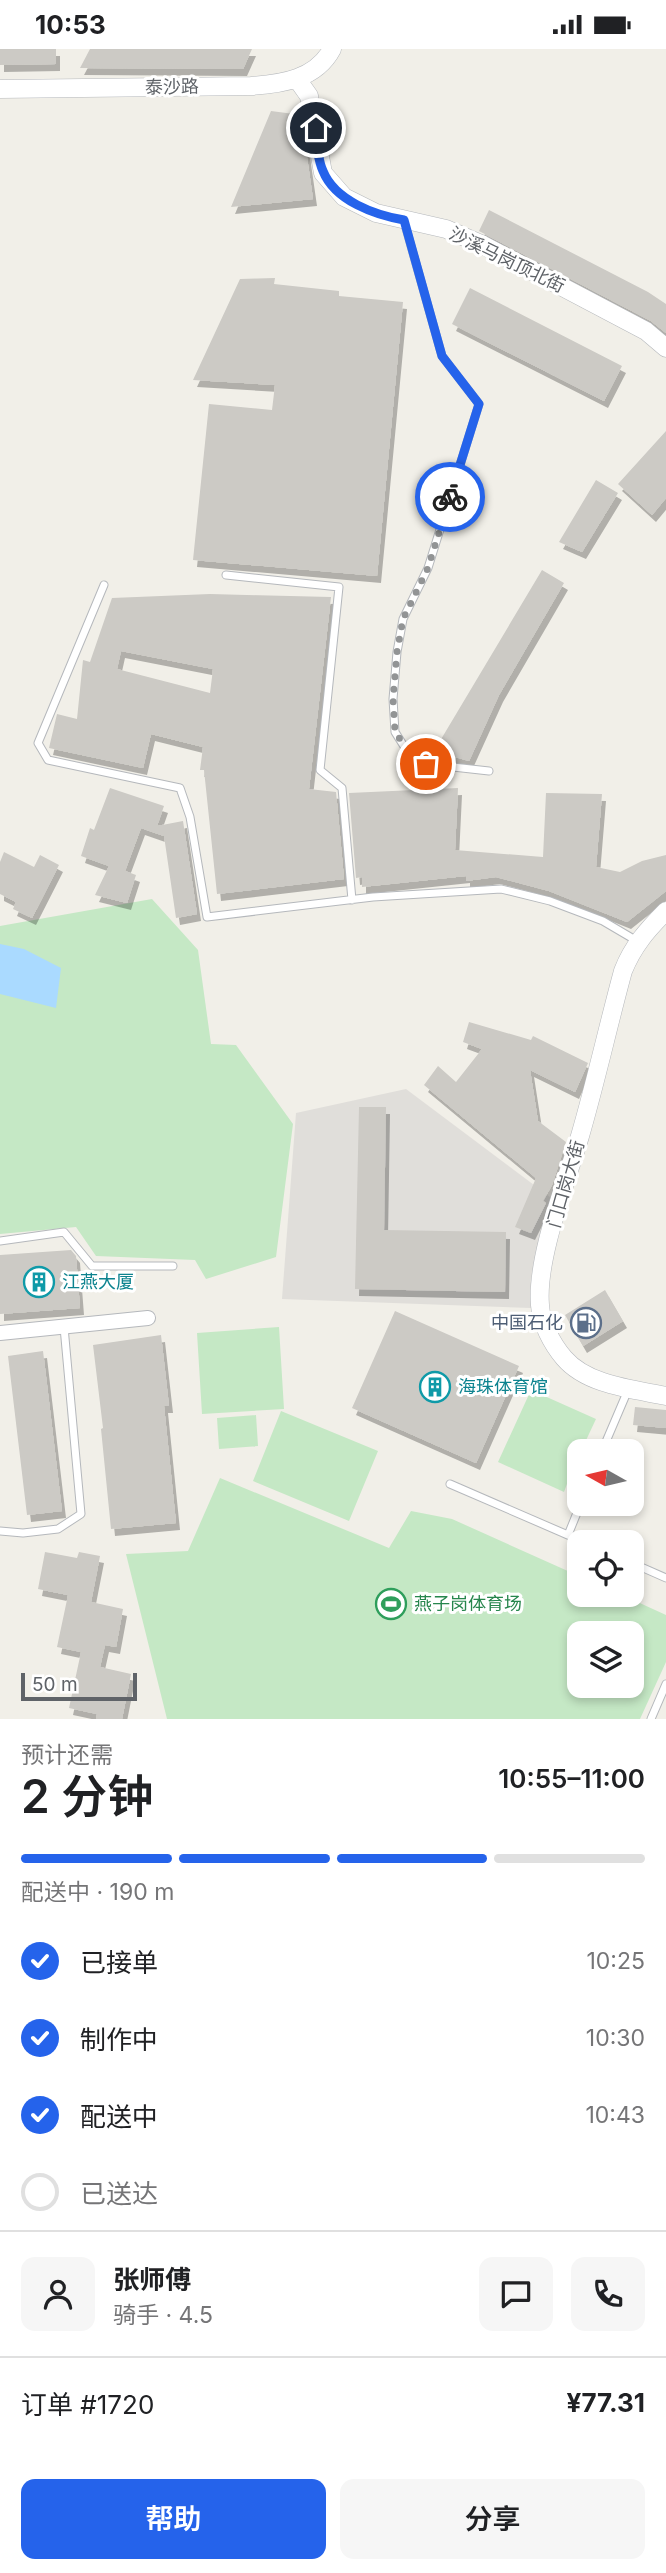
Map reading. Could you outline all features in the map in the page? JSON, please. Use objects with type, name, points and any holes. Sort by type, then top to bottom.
[{"type":"street","name":"泰沙路","points":[[0,89],[280,84],[313,71],[328,57],[332,49]]},
{"type":"street","name":"沙溪马岗顶北街","points":[[298,79],[307,89],[314,114],[323,173],[344,197],[384,216],[446,229],[481,244],[646,331],[666,348]]},
{"type":"street","name":"门口岗大街","points":[[666,911],[638,941],[623,971],[589,1105],[549,1242],[539,1291],[544,1324],[562,1356],[586,1375],[666,1396]]},
{"type":"street","points":[[0,1333],[148,1318]]},
{"type":"lane","points":[[404,220],[442,356],[479,404],[428,568],[403,619],[393,699],[395,731],[407,751],[426,764],[489,771]]},
{"type":"lane","points":[[226,575],[339,587],[320,770],[342,788],[352,899]]},
{"type":"lane","points":[[104,585],[38,743],[48,760],[180,788],[190,817],[208,917],[352,899],[501,889],[560,905],[603,921],[638,941]]},
{"type":"lane","points":[[0,1241],[64,1233],[92,1266],[173,1266]]},
{"type":"lane","points":[[0,1531],[23,1533],[58,1529],[81,1514],[64,1327]]},
{"type":"lane","points":[[607,1439],[628,1388]]},
{"type":"lane","points":[[450,1484],[567,1535]]},
{"type":"lane","points":[[644,1568],[666,1578]]},
{"type":"lane","points":[[651,1719],[666,1684]]},
{"type":"shaded area","points":[[406,1089],[554,1200],[531,1308],[282,1299],[296,1113]]},
{"type":"green space","points":[[152,899],[198,950],[211,1044],[236,1045],[293,1124],[276,1257],[206,1279],[195,1260],[96,1256],[76,1227],[0,1234],[0,926]]},
{"type":"green space","points":[[279,1327],[284,1409],[202,1414],[197,1333]]},
{"type":"green space","points":[[531,1390],[596,1419],[587,1439],[567,1439],[567,1484],[564,1492],[498,1462]]},
{"type":"green space","points":[[281,1411],[378,1451],[349,1521],[253,1481]]},
{"type":"green space","points":[[256,1415],[258,1446],[219,1449],[217,1418]]},
{"type":"green space","name":"燕子岗体育场","points":[[220,1478],[389,1548],[411,1511],[452,1519],[567,1571],[567,1607],[644,1605],[666,1615],[666,1662],[640,1719],[167,1719],[126,1554],[188,1551]]},
{"type":"water","points":[[0,944],[24,949],[61,968],[56,1008],[0,994]]},
{"type":"building","points":[[0,49],[56,49],[56,64],[0,65]]},
{"type":"building","points":[[90,49],[252,49],[243,69],[80,68]]},
{"type":"building","points":[[271,111],[294,114],[302,122],[313,199],[231,207]]},
{"type":"building","points":[[489,210],[648,292],[666,304],[666,333],[651,321],[479,231]]},
{"type":"building","points":[[275,278],[274,284],[339,291],[339,296],[403,302],[377,576],[193,560],[209,404],[272,410],[275,385],[193,380],[240,279]]},
{"type":"building","points":[[470,288],[622,366],[604,401],[452,324]]},
{"type":"building","points":[[666,431],[666,498],[652,515],[618,484]]},
{"type":"building","points":[[596,480],[618,493],[582,552],[559,542]]},
{"type":"building","points":[[542,570],[564,583],[499,695],[469,761],[434,751]]},
{"type":"building","points":[[210,594],[331,597],[309,789],[336,792],[344,879],[217,894],[204,770],[200,770],[203,747],[151,734],[143,768],[49,748],[57,714],[77,719],[83,660],[90,662],[112,598]],"holes":[[[121,651],[213,669],[210,693],[117,669]]]},
{"type":"building","points":[[110,788],[164,806],[157,826],[183,821],[197,914],[176,918],[164,836],[141,828],[125,871],[136,875],[127,903],[95,895],[109,866],[81,856],[90,828],[94,830]]},
{"type":"building","points":[[458,788],[455,850],[543,857],[546,793],[602,794],[596,867],[620,872],[642,861],[666,855],[666,891],[627,922],[549,891],[496,877],[466,881],[466,876],[362,887],[362,877],[356,878],[349,793]]},
{"type":"building","points":[[4,852],[34,867],[40,855],[59,865],[32,918],[13,909],[16,902],[0,894],[0,862]]},
{"type":"building","points":[[469,1022],[531,1040],[533,1036],[588,1063],[575,1092],[530,1070],[538,1121],[566,1142],[552,1185],[543,1201],[546,1203],[531,1233],[515,1227],[536,1178],[424,1085],[438,1066],[456,1082],[482,1049],[463,1042]]},
{"type":"building","points":[[359,1107],[386,1107],[384,1230],[506,1232],[505,1292],[355,1289]]},
{"type":"building","name":"江燕大厦","points":[[71,1250],[76,1256],[80,1308],[0,1314],[0,1255]]},
{"type":"building","points":[[605,1290],[623,1321],[583,1346],[565,1315]]},
{"type":"building","name":"海珠体育馆","points":[[395,1311],[519,1366],[476,1463],[352,1408]]},
{"type":"building","points":[[161,1335],[169,1406],[164,1406],[176,1523],[111,1529],[93,1345]]},
{"type":"building","points":[[43,1351],[62,1511],[27,1515],[8,1356]]},
{"type":"building","points":[[635,1407],[666,1410],[666,1428],[633,1425]]},
{"type":"building","points":[[45,1552],[77,1558],[79,1552],[100,1556],[91,1602],[123,1609],[116,1647],[105,1645],[100,1667],[131,1674],[122,1719],[96,1719],[97,1714],[69,1708],[81,1652],[57,1647],[68,1595],[38,1589]]},
{"type":"way so far","points":[[426,764],[407,751],[395,731],[393,699],[397,652],[403,619],[428,568],[450,497]]},
{"type":"place","name":"江燕大厦","points":[[39,1282]]},
{"type":"place","name":"中国石化","points":[[586,1323]]},
{"type":"place","name":"海珠体育馆","points":[[435,1387]]},
{"type":"place","name":"燕子岗体育场","points":[[391,1604]]},
{"type":"route","points":[[316,128],[323,173],[344,197],[376,213],[404,220],[442,356],[479,404],[450,497]]}]
